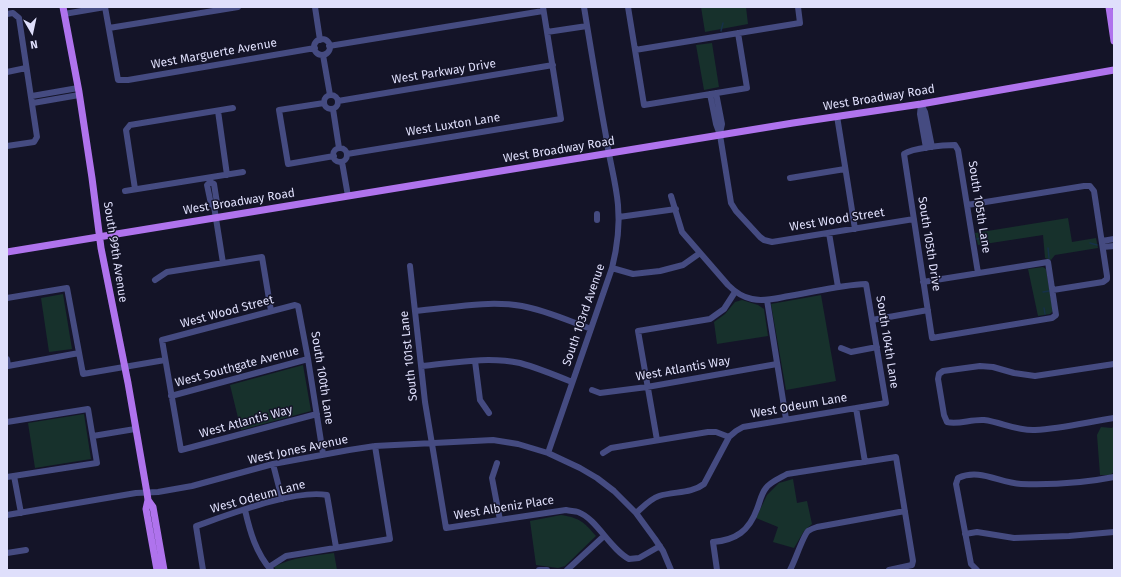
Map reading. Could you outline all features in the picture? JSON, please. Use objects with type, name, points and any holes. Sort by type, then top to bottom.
[{"type":"main road","points":[[1109,7],[1114,41]]},
{"type":"main road","name":"South 99th Avenue","points":[[64,11],[79,92],[100,237],[147,496],[146,509],[157,570]]},
{"type":"main road","name":"West Broadway Road","points":[[7,252],[837,116],[921,104],[1114,70]]},
{"type":"main road","name":"South 99th Avenue","points":[[147,496],[153,507],[164,570]]},
{"type":"street","points":[[64,11],[105,7],[109,28],[238,7]]},
{"type":"street","points":[[315,7],[320,40]]},
{"type":"street","name":"South 103rd Avenue","points":[[548,453],[612,268],[617,243],[619,217],[616,191],[584,7]]},
{"type":"street","points":[[628,7],[644,105],[747,88],[738,33]]},
{"type":"street","points":[[635,50],[800,23],[798,7]]},
{"type":"street","points":[[330,46],[543,9],[553,65]]},
{"type":"street","points":[[7,14],[13,13],[19,18],[37,137],[34,142],[7,146]]},
{"type":"street","points":[[547,32],[587,26]]},
{"type":"street","name":"West Marguerte Avenue","points":[[109,28],[118,80],[128,80],[314,48]]},
{"type":"street","points":[[320,40],[326,41],[330,46]]},
{"type":"street","points":[[320,40],[316,43],[314,48],[318,53],[323,55]]},
{"type":"street","points":[[323,55],[328,52],[330,46]]},
{"type":"street","points":[[323,55],[330,95]]},
{"type":"street","name":"West Parkway Drive","points":[[338,101],[553,65]]},
{"type":"street","name":"West Luxton Lane","points":[[347,154],[561,119],[553,65]]},
{"type":"street","points":[[7,72],[26,68]]},
{"type":"street","points":[[32,100],[79,92]]},
{"type":"street","points":[[713,94],[716,124],[720,135]]},
{"type":"street","points":[[330,95],[335,96],[338,101],[337,107],[332,109]]},
{"type":"street","points":[[324,103],[325,99],[330,95]]},
{"type":"street","points":[[324,103],[327,107],[332,109]]},
{"type":"street","points":[[324,103],[280,110],[288,164],[334,156]]},
{"type":"street","points":[[921,104],[920,114],[929,148]]},
{"type":"street","points":[[134,189],[126,130],[130,125],[233,108]]},
{"type":"street","points":[[332,109],[339,148]]},
{"type":"street","points":[[218,111],[227,175]]},
{"type":"street","points":[[837,116],[856,229]]},
{"type":"street","name":"West Wood Street","points":[[720,135],[731,203],[764,240],[772,242],[914,219]]},
{"type":"street","name":"South 105th Lane","points":[[929,148],[954,145],[958,150],[978,273]]},
{"type":"street","points":[[339,148],[345,149],[347,154],[346,159],[342,162],[336,160],[334,156],[335,150],[339,148]]},
{"type":"street","name":"South 105th Drive","points":[[929,148],[908,151],[904,154],[932,338],[1052,318],[1056,315],[1053,290]]},
{"type":"street","points":[[342,162],[348,196]]},
{"type":"street","points":[[790,178],[846,169]]},
{"type":"street","points":[[125,191],[210,180],[243,172]]},
{"type":"street","points":[[210,180],[214,184],[217,203],[214,206],[223,264]]},
{"type":"street","points":[[924,282],[1048,262],[1053,290],[1103,282],[1107,280],[1108,276],[1094,191],[1090,186],[967,205]]},
{"type":"street","points":[[671,196],[682,232],[736,292],[752,299],[767,300],[838,288],[829,233]]},
{"type":"street","points":[[619,217],[676,209]]},
{"type":"street","points":[[1102,244],[1114,239]]},
{"type":"street","points":[[1102,244],[1114,246]]},
{"type":"street","points":[[612,268],[633,274],[660,271],[683,265],[700,253]]},
{"type":"street","points":[[155,280],[167,272],[262,257],[271,312]]},
{"type":"street","name":"South 101st Lane","points":[[410,266],[431,444],[446,528]]},
{"type":"street","name":"South 104th Lane","points":[[838,288],[866,284],[886,403]]},
{"type":"street","points":[[7,298],[67,288],[83,374],[166,360],[171,396]]},
{"type":"street","points":[[657,440],[638,331],[710,319],[724,309],[736,292]]},
{"type":"street","points":[[767,300],[786,419]]},
{"type":"street","points":[[415,311],[502,304],[523,306],[536,309],[591,329]]},
{"type":"street","name":"West Wood Street","points":[[166,360],[162,340],[295,305],[298,306]]},
{"type":"street","name":"South 100th Lane","points":[[298,306],[323,454]]},
{"type":"street","points":[[872,320],[928,310]]},
{"type":"street","points":[[841,348],[851,352],[877,347]]},
{"type":"street","points":[[7,359],[8,366],[79,353]]},
{"type":"street","name":"West Southgate Avenue","points":[[171,396],[308,359]]},
{"type":"street","points":[[421,366],[488,360],[520,363],[572,382]]},
{"type":"street","points":[[475,361],[480,400],[489,413]]},
{"type":"street","name":"West Atlantis Way","points":[[592,390],[600,393],[648,387],[777,364]]},
{"type":"street","points":[[1114,364],[1035,376],[1014,373],[993,367],[980,366],[943,372],[939,374],[938,379],[944,415],[947,422],[953,424],[967,420],[984,420],[1012,428],[1034,430],[1114,418]]},
{"type":"street","name":"West Atlantis Way","points":[[171,396],[181,450],[317,414]]},
{"type":"street","name":"West Odeum Lane","points":[[729,437],[744,427],[886,403]]},
{"type":"street","points":[[856,408],[865,462]]},
{"type":"street","points":[[7,422],[88,409],[97,463],[7,477]]},
{"type":"street","points":[[92,436],[135,429]]},
{"type":"street","points":[[603,453],[611,448],[708,432],[716,432],[729,437],[709,477],[698,489],[657,497],[636,513]]},
{"type":"street","name":"West Jones Avenue","points":[[7,515],[129,494],[147,496],[202,484],[273,464],[375,446],[493,440],[518,444],[548,453]]},
{"type":"street","points":[[245,510],[259,554],[270,568],[286,556],[390,539],[375,446]]},
{"type":"street","points":[[548,453],[580,468],[597,478],[614,491],[636,513],[660,546],[671,570]]},
{"type":"street","points":[[717,570],[713,542],[732,538],[743,531],[755,515],[767,487],[787,474],[896,457],[913,561],[912,565],[889,570]]},
{"type":"street","points":[[497,463],[492,478],[500,520]]},
{"type":"street","points":[[273,464],[282,500]]},
{"type":"street","points":[[977,570],[971,564],[956,484],[958,478],[963,475],[978,474],[1020,484],[1093,481],[1114,478]]},
{"type":"street","points":[[14,476],[21,512]]},
{"type":"street","name":"West Odeum Lane","points":[[203,570],[196,526],[245,510],[282,500],[317,493],[327,495],[336,547]]},
{"type":"street","name":"West Albeniz Place","points":[[446,528],[566,510],[578,512],[586,517],[604,536]]},
{"type":"street","points":[[790,570],[809,531],[822,525],[905,511]]},
{"type":"street","points":[[965,534],[977,532],[1014,538],[1069,536],[1114,532]]},
{"type":"street","points":[[568,570],[604,536],[629,559],[640,558],[660,546]]},
{"type":"street","points":[[7,553],[26,550]]},
{"type":"street","points":[[539,570],[547,570]]},
{"type":"green space","points":[[701,7],[746,7],[748,24],[705,32]]},
{"type":"green space","points":[[712,43],[719,87],[704,90],[696,45]]},
{"type":"green space","points":[[1068,218],[1072,242],[1096,238],[1098,248],[1055,255],[1051,260],[1045,258],[1043,235],[978,245],[975,233]]},
{"type":"green space","points":[[1043,267],[1046,269],[1053,311],[1050,314],[1038,316],[1028,269]]},
{"type":"green space","points":[[63,294],[72,349],[49,352],[41,298]]},
{"type":"green space","points":[[821,295],[836,381],[786,390],[771,304]]},
{"type":"green space","points":[[742,300],[758,305],[764,309],[768,336],[717,344],[714,322],[725,314],[735,302]]},
{"type":"green space","points":[[303,365],[311,411],[241,430],[230,385]]},
{"type":"green space","points":[[84,414],[91,459],[35,468],[28,423]]},
{"type":"green space","points":[[1114,426],[1114,472],[1110,475],[1100,475],[1097,435],[1101,427],[1112,428]]},
{"type":"green space","points":[[793,479],[797,503],[807,501],[812,524],[804,531],[794,548],[773,542],[778,527],[756,518],[767,495],[779,483]]},
{"type":"green space","points":[[561,515],[581,521],[596,536],[565,566],[558,568],[536,565],[530,521]]},
{"type":"green space","points":[[334,553],[337,570],[276,570],[274,567],[295,559]]},
{"type":"waterway","points":[[721,31],[723,23]]},
{"type":"waterway","points":[[977,239],[981,238]]},
{"type":"waterway","points":[[1090,243],[1097,245]]},
{"type":"waterway","points":[[1048,248],[1049,258]]},
{"type":"waterway","points":[[1043,292],[1049,291]]},
{"type":"waterway","points":[[1044,308],[1045,314]]}]
